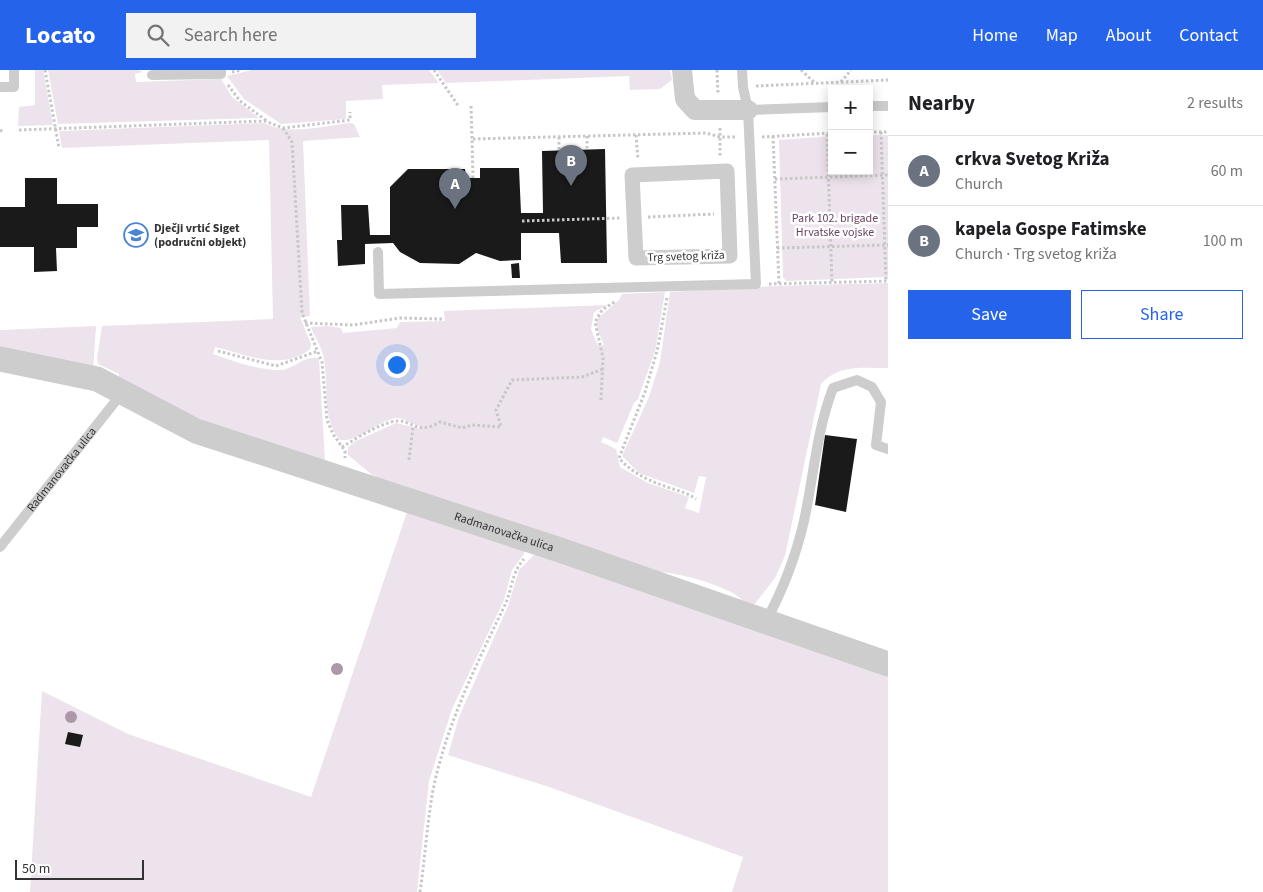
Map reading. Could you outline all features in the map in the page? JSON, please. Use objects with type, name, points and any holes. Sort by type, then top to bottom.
[{"type":"street","points":[[682,70],[685,100],[695,110],[748,110]]},
{"type":"street","name":"Trg svetog križa","points":[[727,171],[730,256],[636,258],[634,217],[632,175],[727,171]]},
{"type":"street","name":"Radmanovačka ulica","points":[[0,359],[85,376],[123,392],[196,431],[536,542],[888,664]]},
{"type":"lane","points":[[0,87],[14,87],[14,70]]},
{"type":"lane","points":[[378,252],[379,294],[756,284],[750,137],[742,70]]},
{"type":"lane","points":[[152,74],[221,72]]},
{"type":"lane","points":[[873,106],[888,106]]},
{"type":"lane","points":[[748,110],[828,108]]},
{"type":"lane","points":[[766,622],[780,596],[804,522],[822,418],[833,388],[858,380],[872,387],[882,402],[876,445],[888,449]]},
{"type":"lane","name":"Radmanovačka ulica","points":[[0,547],[123,392]]},
{"type":"path","points":[[45,70],[59,148]]},
{"type":"path","points":[[434,70],[459,107]]},
{"type":"path","points":[[801,70],[815,83]]},
{"type":"path","points":[[841,82],[851,70]]},
{"type":"path","points":[[221,72],[240,101],[268,121],[283,128],[350,120],[350,112]]},
{"type":"path","points":[[743,87],[888,80]]},
{"type":"path","points":[[471,106],[472,178]]},
{"type":"path","points":[[19,130],[268,121]]},
{"type":"path","points":[[283,128],[292,142],[302,313],[322,362],[327,420],[345,451],[346,466],[343,479]]},
{"type":"path","points":[[873,132],[888,132]]},
{"type":"path","points":[[756,284],[887,281],[881,132]]},
{"type":"path","points":[[472,139],[706,133],[720,137],[827,134],[832,283]]},
{"type":"path","points":[[587,136],[587,150]]},
{"type":"path","points":[[773,136],[779,284]]},
{"type":"path","points":[[559,137],[559,151]]},
{"type":"path","points":[[775,179],[888,175]]},
{"type":"path","points":[[634,217],[723,214]]},
{"type":"path","points":[[522,222],[607,218]]},
{"type":"path","points":[[778,248],[886,245]]},
{"type":"path","points":[[669,286],[657,351],[646,392],[619,458],[630,470],[652,482],[690,494],[696,499]]},
{"type":"path","points":[[601,400],[602,351],[594,329],[594,322],[602,310],[617,300],[623,287]]},
{"type":"path","points":[[305,323],[353,325],[400,318],[442,318]]},
{"type":"path","points":[[218,351],[276,366],[318,351]]},
{"type":"path","points":[[342,447],[391,422],[405,422],[413,427],[430,428],[440,422],[462,428],[472,425],[501,427],[496,410],[512,380],[582,378],[603,370]]},
{"type":"path","points":[[409,460],[413,427]]},
{"type":"path","points":[[420,892],[433,791],[455,716],[506,602],[515,569],[536,542]]},
{"type":"green space","points":[[35,70],[43,70],[53,125],[18,126],[19,107],[35,105]]},
{"type":"green space","points":[[48,70],[138,70],[143,72],[135,74],[136,82],[221,79],[232,97],[259,118],[58,124]]},
{"type":"green space","points":[[252,70],[429,70],[439,83],[382,85],[383,99],[346,101],[346,119],[281,124],[244,99],[227,76]]},
{"type":"green space","points":[[437,70],[670,70],[672,80],[660,89],[630,90],[629,76],[446,83]]},
{"type":"green space","points":[[264,123],[274,127],[295,130],[350,123],[354,124],[360,137],[303,141],[310,316],[300,317],[311,344],[310,349],[299,356],[276,360],[251,357],[215,347],[213,354],[249,366],[270,370],[286,369],[310,358],[319,358],[325,461],[221,429],[119,381],[119,374],[98,364],[97,358],[102,326],[273,319],[269,140],[62,148],[59,131]]},
{"type":"green space","name":"Park 102. brigade Hrvatske vojske","points":[[873,135],[888,135],[888,277],[786,281],[783,277],[779,140],[828,136],[828,175],[873,175]]},
{"type":"green space","points":[[888,283],[888,368],[852,368],[836,373],[821,384],[785,556],[775,578],[754,605],[745,602],[731,592],[705,582],[686,576],[658,572],[391,486],[371,474],[348,455],[348,447],[356,441],[396,423],[421,429],[420,426],[397,418],[383,423],[355,438],[340,440],[330,421],[323,355],[311,327],[328,326],[341,328],[343,333],[397,328],[400,322],[445,321],[444,311],[608,305],[594,312],[591,329],[598,346],[604,345],[597,329],[597,319],[619,300],[622,294],[665,292],[655,351],[638,399],[634,403],[617,443],[603,437],[601,442],[616,449],[620,467],[648,483],[689,497],[685,508],[699,513],[706,477],[699,476],[694,493],[639,473],[622,456],[649,397],[660,362],[670,292],[775,286]]},
{"type":"green space","points":[[96,326],[93,371],[0,353],[0,330]]},
{"type":"green space","points":[[409,506],[526,546],[524,554],[512,570],[504,600],[452,709],[429,781],[417,892],[30,892],[42,691],[128,734],[311,797]]},
{"type":"green space","points":[[538,551],[888,673],[888,892],[732,892],[743,857],[549,787],[448,755],[459,717],[508,606],[519,570]]},
{"type":"building","points":[[605,149],[607,263],[561,263],[559,233],[521,233],[521,260],[500,261],[476,253],[459,264],[420,263],[400,252],[393,243],[365,244],[365,264],[338,266],[337,240],[342,240],[341,205],[368,205],[370,235],[390,235],[390,187],[408,169],[465,169],[466,178],[480,178],[480,168],[519,168],[521,213],[543,213],[542,151]]},
{"type":"building","points":[[25,178],[57,178],[57,204],[98,204],[98,227],[77,227],[77,248],[56,248],[57,271],[34,272],[34,247],[0,247],[0,207],[25,207]]},
{"type":"building","points":[[519,263],[520,278],[512,278],[511,264]]},
{"type":"building","points":[[825,435],[857,439],[846,512],[815,505]]},
{"type":"building","points":[[68,732],[83,735],[80,747],[65,744]]},
{"type":"place","name":"kapela Gospe Fatimske","points":[[571,186]]},
{"type":"place","name":"crkva Svetog Križa","points":[[455,209]]},
{"type":"place","name":"Dječji vrtić Siget (područni objekt)","points":[[136,235]]}]
